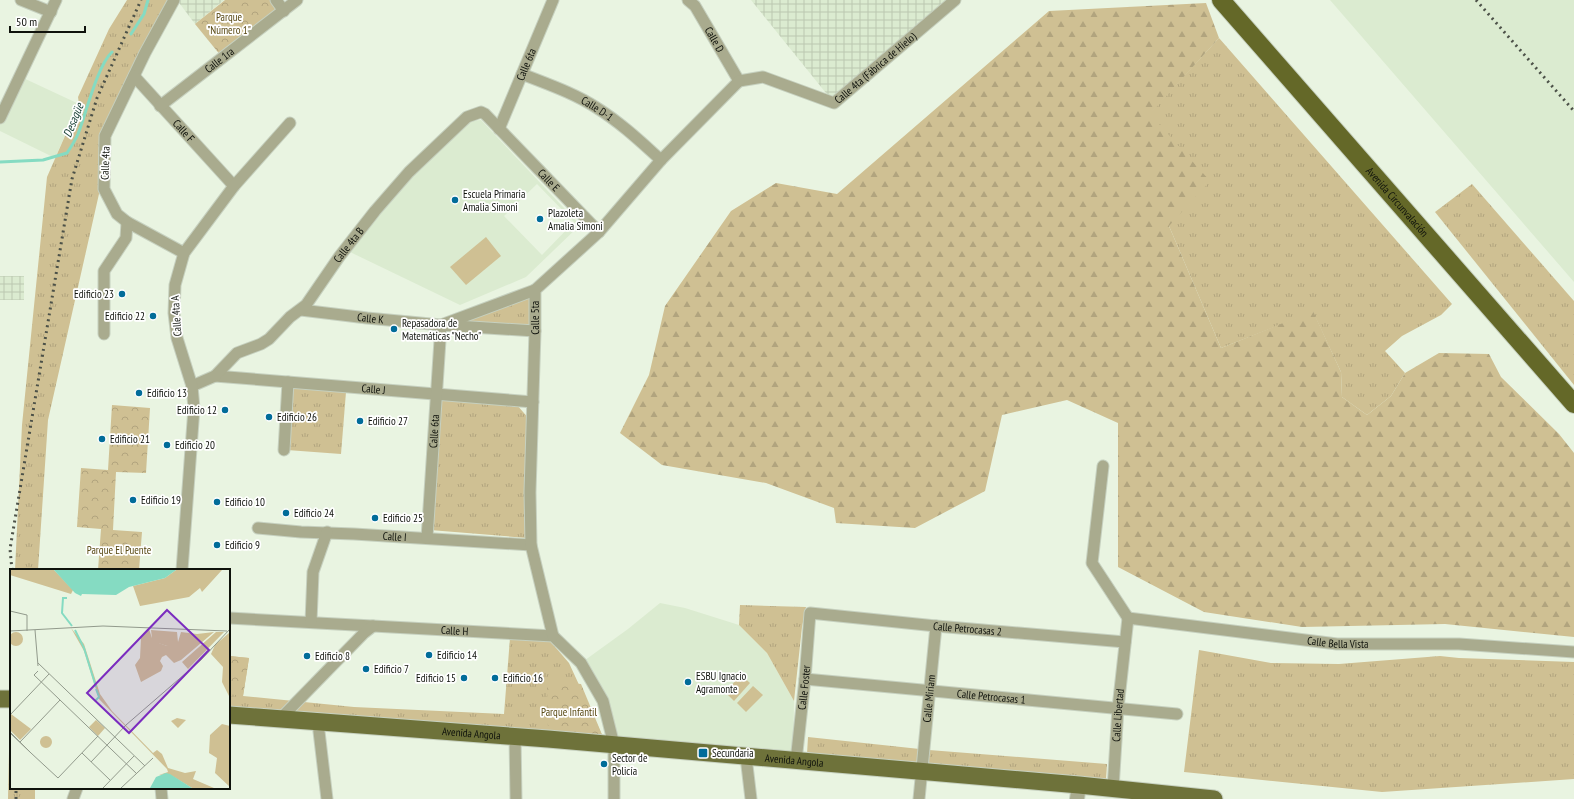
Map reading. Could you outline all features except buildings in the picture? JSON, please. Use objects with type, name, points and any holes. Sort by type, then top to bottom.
[{"type":"highway","name":"Avenida Circunvalación","points":[[1221,0],[1574,404]]},
{"type":"main road","name":"Avenida Angola","points":[[230,716],[515,736],[922,772],[1078,792],[1114,789],[1214,799]]},
{"type":"street","points":[[21,0],[51,12]]},
{"type":"street","points":[[0,118],[56,0]]},
{"type":"street","name":"Calle 4ta","points":[[174,0],[145,53],[105,136],[104,189],[117,214],[127,222],[184,253]]},
{"type":"street","points":[[276,0],[284,10]]},
{"type":"street","name":"Calle 1ra","points":[[160,106],[297,0]]},
{"type":"street","name":"Calle 6ta","points":[[500,129],[553,0]]},
{"type":"street","name":"Calle D","points":[[688,0],[695,6],[739,81]]},
{"type":"street","name":"Calle 4ta (Fábrica de Hielo)","points":[[739,81],[763,77],[834,103],[955,0]]},
{"type":"street","name":"Calle D-1","points":[[522,74],[572,94],[597,107],[622,124],[661,160]]},
{"type":"street","name":"Calle F","points":[[134,76],[234,186]]},
{"type":"street","name":"Calle 5ta","points":[[553,636],[531,545],[530,492],[535,290],[599,232],[661,160],[739,81]]},
{"type":"street","name":"Calle 4ta B","points":[[192,386],[215,376],[237,353],[261,344],[269,339],[290,317],[301,310],[311,299],[339,257],[384,200],[409,172],[467,117],[481,112],[500,129]]},
{"type":"street","name":"Calle 4ta A","points":[[182,569],[194,408],[192,386],[177,338],[174,313],[174,285],[184,253],[234,186],[290,123]]},
{"type":"street","name":"Calle E","points":[[500,129],[599,232]]},
{"type":"street","points":[[104,334],[104,271],[126,238],[127,222]]},
{"type":"street","name":"Calle K","points":[[441,325],[535,290]]},
{"type":"street","name":"Calle K","points":[[301,310],[441,325],[535,331]]},
{"type":"street","name":"Calle 6ta","points":[[427,538],[441,325]]},
{"type":"street","name":"Calle J","points":[[215,376],[533,402]]},
{"type":"street","points":[[284,450],[288,382]]},
{"type":"street","points":[[1103,466],[1092,563],[1128,618],[1125,642]]},
{"type":"street","name":"Calle I","points":[[258,528],[301,532],[327,532],[531,545]]},
{"type":"street","points":[[311,622],[313,572],[327,532]]},
{"type":"street","name":"Calle Petrocasas 2","points":[[810,613],[936,626],[1125,642]]},
{"type":"street","name":"Calle Foster","points":[[796,761],[805,679],[810,613]]},
{"type":"street","name":"Calle H","points":[[230,618],[553,636]]},
{"type":"street","name":"Calle Bella Vista","points":[[1128,618],[1337,644],[1459,644],[1574,652]]},
{"type":"street","points":[[279,720],[364,633],[373,626]]},
{"type":"street","name":"Calle Miriam","points":[[919,799],[936,626]]},
{"type":"street","points":[[553,636],[581,663],[604,701],[614,745],[614,799]]},
{"type":"street","name":"Calle Libertad","points":[[1114,789],[1118,708],[1125,642]]},
{"type":"street","name":"Calle Petrocasas 1","points":[[805,679],[1177,714]]},
{"type":"street","points":[[318,723],[327,799]]},
{"type":"street","points":[[515,736],[516,799]]},
{"type":"street","points":[[746,757],[752,799]]},
{"type":"street","points":[[73,799],[77,789]]},
{"type":"shaded area","points":[[177,0],[224,0],[195,24]]},
{"type":"shaded area","points":[[751,0],[955,0],[834,103]]},
{"type":"shaded area","points":[[1330,0],[1574,0],[1574,282],[1356,30]]},
{"type":"shaded area","points":[[19,76],[79,104],[55,158],[0,131],[0,118]]},
{"type":"shaded area","name":"Escuela Primaria Amalia Simoni","points":[[481,120],[580,225],[526,277],[460,305],[350,252],[410,175],[469,121]],"holes":[[[537,184],[574,222],[542,255],[504,216]]]},
{"type":"shaded area","points":[[0,276],[24,276],[24,300],[0,300]]},
{"type":"shaded area","name":"ESBU Ignacio Agramonte","points":[[660,603],[685,608],[739,625],[767,653],[794,701],[793,762],[614,745],[603,701],[581,663],[628,629]]},
{"type":"green space","points":[[127,0],[170,0],[103,137],[101,185],[48,420],[38,569],[15,569],[22,425],[47,177],[79,104],[78,97],[109,29]]},
{"type":"green space","name":"Parque \"Número 1\"","points":[[225,0],[272,0],[279,10],[221,56],[195,24]]},
{"type":"green space","points":[[1206,3],[1219,38],[1150,114],[1210,181],[1169,226],[1221,348],[1313,311],[1341,372],[1342,397],[1367,415],[1391,396],[1405,373],[1439,353],[1489,354],[1501,377],[1559,434],[1574,453],[1574,637],[1445,624],[1302,627],[1204,612],[1118,567],[1118,423],[1067,400],[1002,415],[985,491],[915,528],[836,523],[834,508],[766,483],[662,465],[620,433],[649,375],[665,306],[731,211],[776,183],[837,194],[1049,11]]},
{"type":"green space","points":[[1219,38],[1452,304],[1441,315],[1402,336],[1385,351],[1405,373],[1391,396],[1367,415],[1342,397],[1341,372],[1313,312],[1221,348],[1169,226],[1149,114]]},
{"type":"green space","points":[[1472,184],[1574,301],[1574,385],[1435,212]]},
{"type":"green space","points":[[486,237],[501,256],[466,285],[450,267]]},
{"type":"green space","points":[[535,290],[535,331],[441,325]]},
{"type":"green space","points":[[292,387],[346,392],[341,454],[287,450]]},
{"type":"green space","points":[[441,399],[517,405],[530,420],[527,538],[430,530]]},
{"type":"green space","name":"Parque El Puente","points":[[112,405],[150,408],[146,473],[116,472],[113,530],[142,532],[139,569],[98,569],[101,529],[77,527],[81,468],[108,470]]},
{"type":"green space","points":[[740,605],[806,607],[802,627],[794,701],[767,653],[739,625]]},
{"type":"green space","points":[[510,638],[550,641],[569,663],[603,737],[230,706],[230,656],[249,658],[243,696],[354,707],[504,714]]},
{"type":"green space","points":[[1199,650],[1271,663],[1339,664],[1440,656],[1574,662],[1574,779],[1382,792],[1184,772]]},
{"type":"green space","points":[[230,656],[249,658],[243,696],[230,694]]},
{"type":"green space","points":[[741,675],[750,683],[734,701],[725,692]]},
{"type":"green space","name":"Parque Infantil","points":[[547,681],[581,684],[603,737],[548,732]]},
{"type":"green space","points":[[753,686],[763,695],[746,712],[737,703]]},
{"type":"green space","points":[[10,703],[10,789],[35,789],[35,799],[8,799]]},
{"type":"green space","points":[[808,737],[929,750],[1107,764],[1106,779],[807,754]]},
{"type":"waterway","name":"Desagüe","points":[[131,34],[144,14],[148,0]]},
{"type":"waterway","name":"Desagüe","points":[[0,162],[43,160],[67,153],[78,134],[101,68],[112,52]]},
{"type":"railway","points":[[12,569],[10,549],[72,179],[97,98],[141,0]]},
{"type":"railway","points":[[1476,0],[1574,111]]},
{"type":"railway","points":[[16,789],[16,799]]},
{"type":"place","name":"Escuela Primaria Amalia Simoni","points":[[455,200]]},
{"type":"place","name":"Plazoleta Amalia Simoni","points":[[540,219]]},
{"type":"place","name":"Edificio 23","points":[[122,294]]},
{"type":"place","name":"Edificio 22","points":[[153,316]]},
{"type":"place","name":"Repasadora de Matemáticas \"Necho\"","points":[[394,329]]},
{"type":"place","name":"Edificio 13","points":[[139,393]]},
{"type":"place","name":"Edificio 12","points":[[225,410]]},
{"type":"place","name":"Edificio 26","points":[[269,417]]},
{"type":"place","name":"Edificio 27","points":[[360,421]]},
{"type":"place","name":"Edificio 21","points":[[102,439]]},
{"type":"place","name":"Edificio 20","points":[[167,445]]},
{"type":"place","name":"Edificio 19","points":[[133,500]]},
{"type":"place","name":"Edificio 10","points":[[217,502]]},
{"type":"place","name":"Edificio 24","points":[[286,513]]},
{"type":"place","name":"Edificio 25","points":[[375,518]]},
{"type":"place","name":"Edificio 9","points":[[217,545]]},
{"type":"place","name":"Edificio 14","points":[[429,655]]},
{"type":"place","name":"Edificio 8","points":[[307,656]]},
{"type":"place","name":"Edificio 7","points":[[366,669]]},
{"type":"place","name":"Edificio 15","points":[[464,678]]},
{"type":"place","name":"Edificio 16","points":[[495,678]]},
{"type":"place","name":"ESBU Ignacio Agramonte","points":[[688,682]]},
{"type":"place","name":"Secundaria","points":[[703,753]]},
{"type":"place","name":"Sector de Policía","points":[[604,764]]}]
